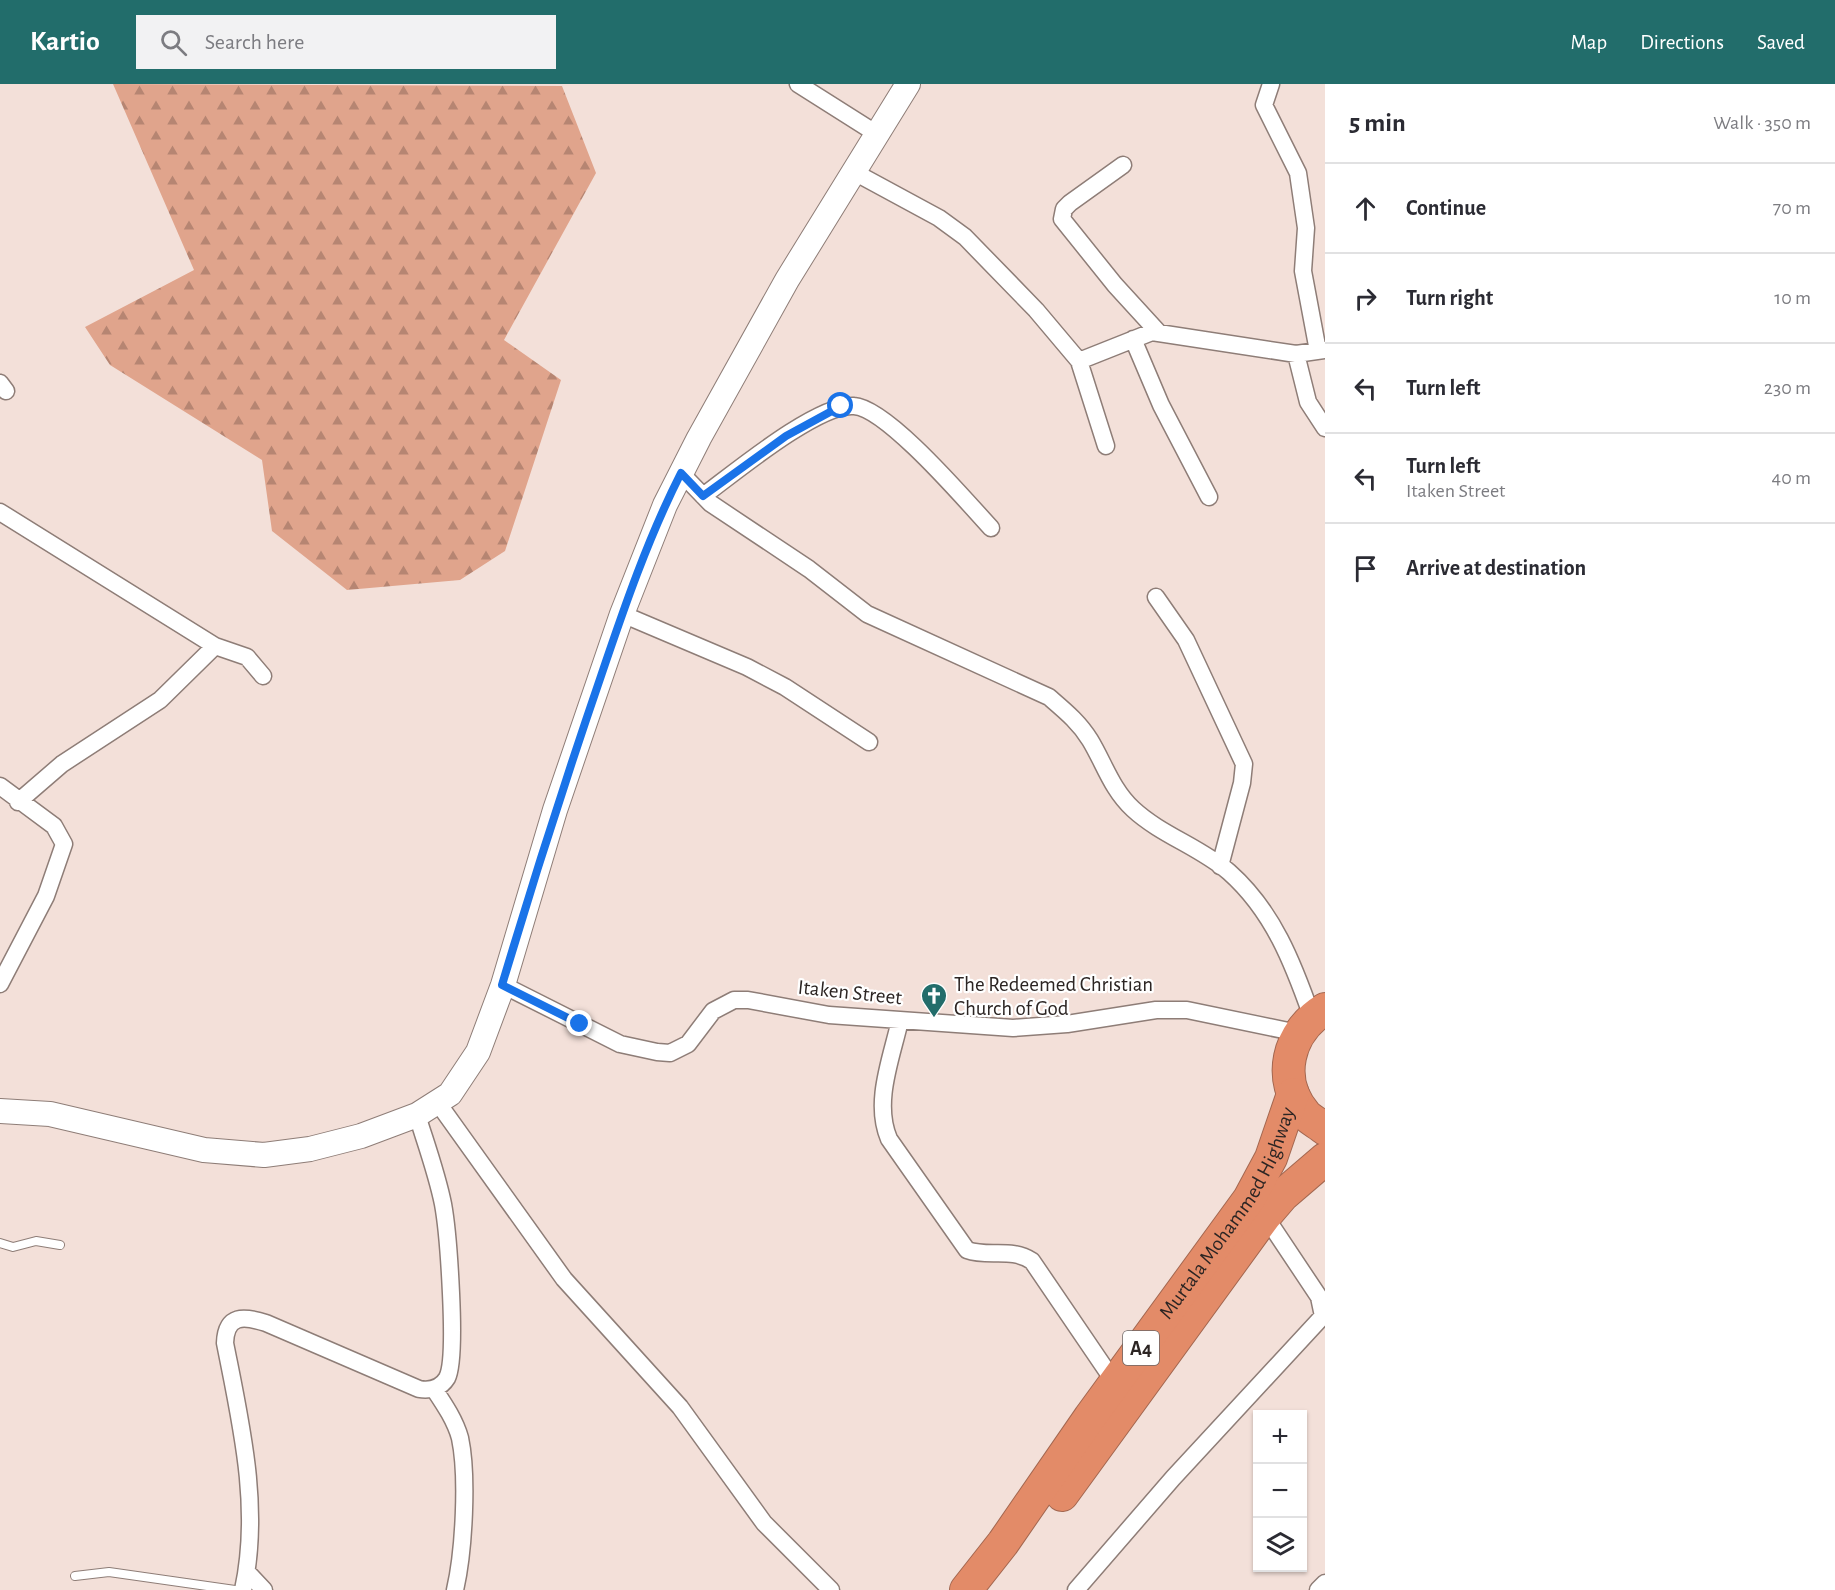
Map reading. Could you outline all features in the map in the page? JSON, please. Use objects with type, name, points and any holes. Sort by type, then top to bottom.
[{"type":"highway","name":"A4","points":[[1312,1020],[1290,1052],[1288,1074],[1293,1094],[1306,1115],[1325,1129]]},
{"type":"highway","name":"Murtala Mohammed Highway","points":[[966,1590],[1003,1543],[1115,1383],[1249,1199],[1271,1158],[1293,1094]]},
{"type":"highway","name":"Murtala Mohammed Highway","points":[[993,1590],[1265,1216],[1283,1195],[1325,1159]]},
{"type":"street","points":[[798,84],[878,134]]},
{"type":"street","points":[[0,1111],[50,1114],[156,1141],[204,1150],[254,1155],[320,1146],[361,1136],[428,1109],[459,1082],[478,1052],[502,985],[555,810],[622,614],[665,505],[788,280],[908,84]]},
{"type":"street","points":[[1079,361],[1133,339],[1158,332],[1296,354],[1321,351],[1302,271],[1306,228],[1304,200],[1298,173],[1264,105],[1271,84]]},
{"type":"street","points":[[1123,165],[1070,203],[1064,209],[1062,219],[1115,285],[1158,332]]},
{"type":"street","points":[[854,172],[939,218],[964,237],[1036,309],[1079,361],[1106,446]]},
{"type":"street","points":[[1133,339],[1161,405],[1209,497]]},
{"type":"street","points":[[1296,354],[1308,402],[1325,428]]},
{"type":"street","points":[[703,496],[786,436],[828,411],[853,405],[866,408],[880,417],[992,528]]},
{"type":"street","points":[[681,473],[703,496],[876,619],[1048,697],[1073,718],[1089,739],[1119,794],[1133,809],[1220,866],[1244,888],[1282,940],[1312,1020]]},
{"type":"street","points":[[0,512],[214,646],[247,657],[263,676]]},
{"type":"street","points":[[1156,597],[1186,640],[1244,764],[1242,783],[1220,866]]},
{"type":"street","points":[[622,614],[747,667],[785,687],[869,742]]},
{"type":"street","points":[[18,802],[62,764],[160,700],[214,646]]},
{"type":"street","points":[[0,786],[18,802],[54,826],[64,844],[46,896],[0,984]]},
{"type":"street","name":"Itaken Street","points":[[502,985],[620,1044],[670,1053],[688,1044],[713,1011],[734,1000],[748,1000],[829,1015],[1013,1028],[1067,1024],[1156,1010],[1187,1010],[1312,1020]]},
{"type":"street","points":[[900,1020],[882,1107],[884,1126],[889,1138],[967,1250],[975,1253],[1022,1254],[1032,1261],[1115,1383]]},
{"type":"street","points":[[243,1590],[247,1572],[250,1513],[246,1447],[225,1343],[225,1331],[231,1323],[240,1318],[250,1318],[419,1389],[434,1389],[446,1379],[452,1347],[449,1244],[428,1109]]},
{"type":"street","points":[[428,1109],[564,1279],[680,1407],[764,1523],[831,1590]]},
{"type":"street","points":[[1076,1590],[1173,1478],[1323,1316],[1319,1297],[1265,1216]]},
{"type":"street","points":[[434,1389],[453,1420],[463,1457],[459,1571],[455,1590]]},
{"type":"street","points":[[247,1572],[264,1590]]},
{"type":"street","points":[[1318,1590],[1325,1583]]},
{"type":"lane","points":[[0,1243],[13,1247],[36,1241],[60,1245]]},
{"type":"lane","points":[[75,1576],[109,1572],[235,1590]]},
{"type":"green space","points":[[113,84],[562,86],[596,173],[504,340],[561,380],[505,551],[460,580],[347,590],[272,531],[262,460],[110,365],[85,327],[194,270]]},
{"type":"place","name":"The Redeemed Christian Church of God","points":[[934,1019]]},
{"type":"route","points":[[580,1024],[502,985],[555,810],[622,614],[665,505],[681,473],[703,496],[786,436],[828,411],[841,406]]}]
